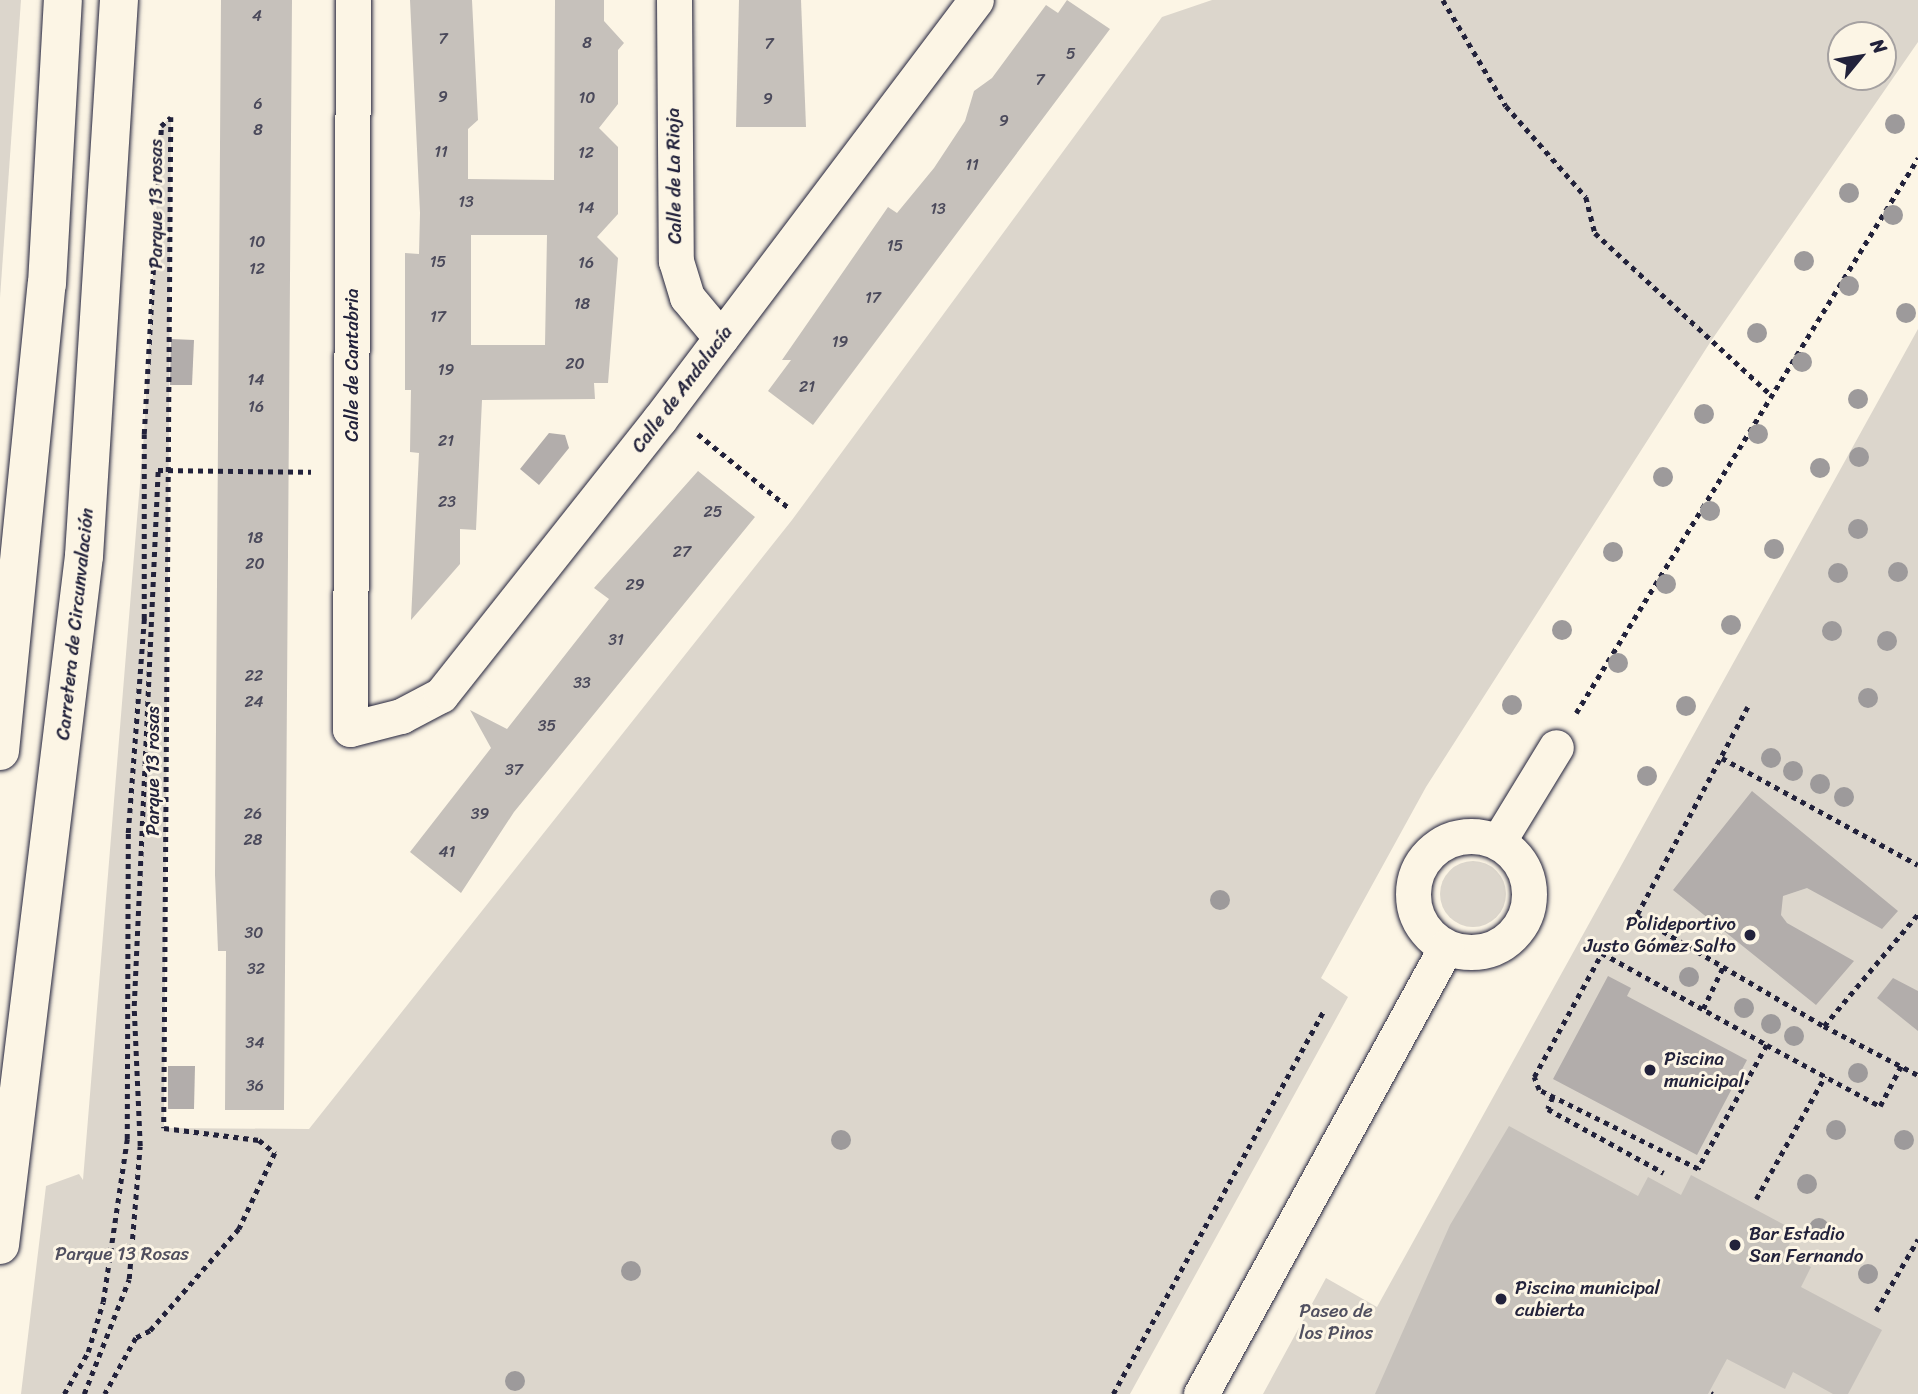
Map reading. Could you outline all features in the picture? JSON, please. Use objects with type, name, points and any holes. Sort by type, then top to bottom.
[{"type":"main road","points":[[0,751],[47,284],[63,0]]},
{"type":"main road","name":"Carretera de Circunvalación","points":[[0,1245],[84,556],[119,0]]},
{"type":"street","name":"Calle de Cantabria","points":[[350,729],[353,0]]},
{"type":"street","name":"Calle de La Rioja","points":[[674,0],[676,261],[687,297],[721,338]]},
{"type":"street","name":"Calle de Andalucía","points":[[350,729],[401,716],[441,695],[721,338],[976,0]]},
{"type":"street","points":[[1499,842],[1556,747]]},
{"type":"street","points":[[1458,836],[1499,842],[1525,871],[1527,910],[1504,942],[1486,951],[1446,947],[1429,935],[1412,898],[1424,858],[1458,836]]},
{"type":"street","points":[[1200,1394],[1446,947]]},
{"type":"path","points":[[1443,0],[1506,106],[1586,197],[1595,233],[1772,396]]},
{"type":"path","name":"Parque 13 rosas","points":[[64,1394],[88,1352],[103,1302],[127,1139],[127,846],[144,618],[144,434],[161,126],[171,117],[164,1128],[259,1140],[275,1153],[239,1229],[150,1331],[136,1338],[104,1394]]},
{"type":"path","points":[[1556,747],[1918,158]]},
{"type":"path","points":[[686,425],[789,508]]},
{"type":"path","points":[[84,1394],[125,1291],[140,1146],[134,1006],[158,470],[322,472]]},
{"type":"path","points":[[1748,707],[1637,916],[1824,1026],[1918,1075]]},
{"type":"path","points":[[1722,758],[1918,864]]},
{"type":"path","points":[[1824,1026],[1918,914]]},
{"type":"path","points":[[1767,1045],[1698,1170],[1539,1090],[1534,1077],[1602,953],[1880,1106],[1901,1066]]},
{"type":"path","points":[[1703,1009],[1724,965]]},
{"type":"path","points":[[1113,1394],[1323,1012]]},
{"type":"path","points":[[1756,1199],[1825,1076]]},
{"type":"path","points":[[1553,1097],[1548,1109],[1664,1172]]},
{"type":"path","points":[[1876,1311],[1918,1239]]},
{"type":"green space","points":[[0,0],[21,0],[0,298]]},
{"type":"green space","name":"Parque 13 Rosas","points":[[1212,0],[1918,0],[1918,42],[1897,72],[1897,21],[1827,21],[1827,91],[1884,91],[1711,341],[1426,787],[1321,978],[1348,997],[1130,1394],[21,1394],[46,1186],[79,1174],[83,1180],[144,434],[161,126],[171,117],[164,1128],[309,1129],[792,520],[1162,17]]},
{"type":"green space","name":"Polideportivo Justo Gómez Salto","points":[[1918,329],[1918,1394],[1263,1394],[1326,1278],[1377,1307]]},
{"type":"green space","points":[[1473,861],[1486,864],[1496,871],[1503,881],[1506,894],[1503,907],[1496,917],[1486,924],[1473,927],[1460,924],[1450,917],[1443,907],[1440,894],[1443,881],[1450,871],[1460,864]]},
{"type":"shaded area","points":[[171,339],[194,340],[192,385],[170,385]]},
{"type":"shaded area","points":[[549,433],[565,435],[569,448],[539,485],[520,469]]},
{"type":"shaded area","points":[[1752,791],[1898,911],[1882,929],[1807,888],[1783,896],[1781,915],[1787,923],[1854,961],[1816,1005],[1673,890]]},
{"type":"shaded area","name":"Piscina municipal","points":[[1608,976],[1631,988],[1627,996],[1747,1060],[1697,1155],[1553,1079]]},
{"type":"shaded area","points":[[1893,978],[1918,991],[1918,1031],[1877,998]]},
{"type":"shaded area","points":[[168,1066],[195,1066],[194,1109],[168,1109]]},
{"type":"building","points":[[221,0],[292,0],[284,1110],[225,1110],[226,951],[218,951],[215,875]]},
{"type":"building","points":[[410,0],[472,0],[478,120],[468,129],[468,179],[554,180],[555,0],[604,0],[604,21],[624,43],[618,50],[618,104],[599,128],[618,147],[618,214],[597,237],[618,258],[608,383],[594,383],[595,399],[482,400],[476,530],[460,529],[460,564],[411,620],[419,453],[410,452],[411,390],[405,390],[405,253],[419,254],[420,213]],"holes":[[[471,235],[547,235],[545,345],[471,345]]]},
{"type":"building","points":[[739,0],[801,0],[806,127],[736,127]]},
{"type":"building","points":[[1067,0],[1110,29],[813,425],[768,391],[791,360],[782,360],[888,207],[897,213],[934,168],[965,121],[974,91],[992,78],[1046,5],[1058,13]]},
{"type":"building","points":[[698,471],[755,517],[514,812],[461,893],[410,852],[491,748],[470,710],[507,729],[609,599],[594,588]]},
{"type":"building","points":[[1509,1126],[1638,1196],[1648,1177],[1681,1195],[1691,1175],[1796,1231],[1785,1253],[1811,1267],[1801,1287],[1882,1330],[1848,1394],[1833,1394],[1793,1372],[1785,1389],[1727,1359],[1708,1394],[1375,1394],[1450,1225]]},
{"type":"place","name":"Polideportivo Justo Gómez Salto","points":[[1750,935]]},
{"type":"place","name":"Piscina municipal","points":[[1650,1070]]},
{"type":"place","name":"Bar Estadio San Fernando","points":[[1735,1245]]},
{"type":"place","name":"Piscina municipal cubierta","points":[[1501,1299]]},
{"type":"park label","name":"Paseo de los Pinos","points":[[1336,1322]]}]
